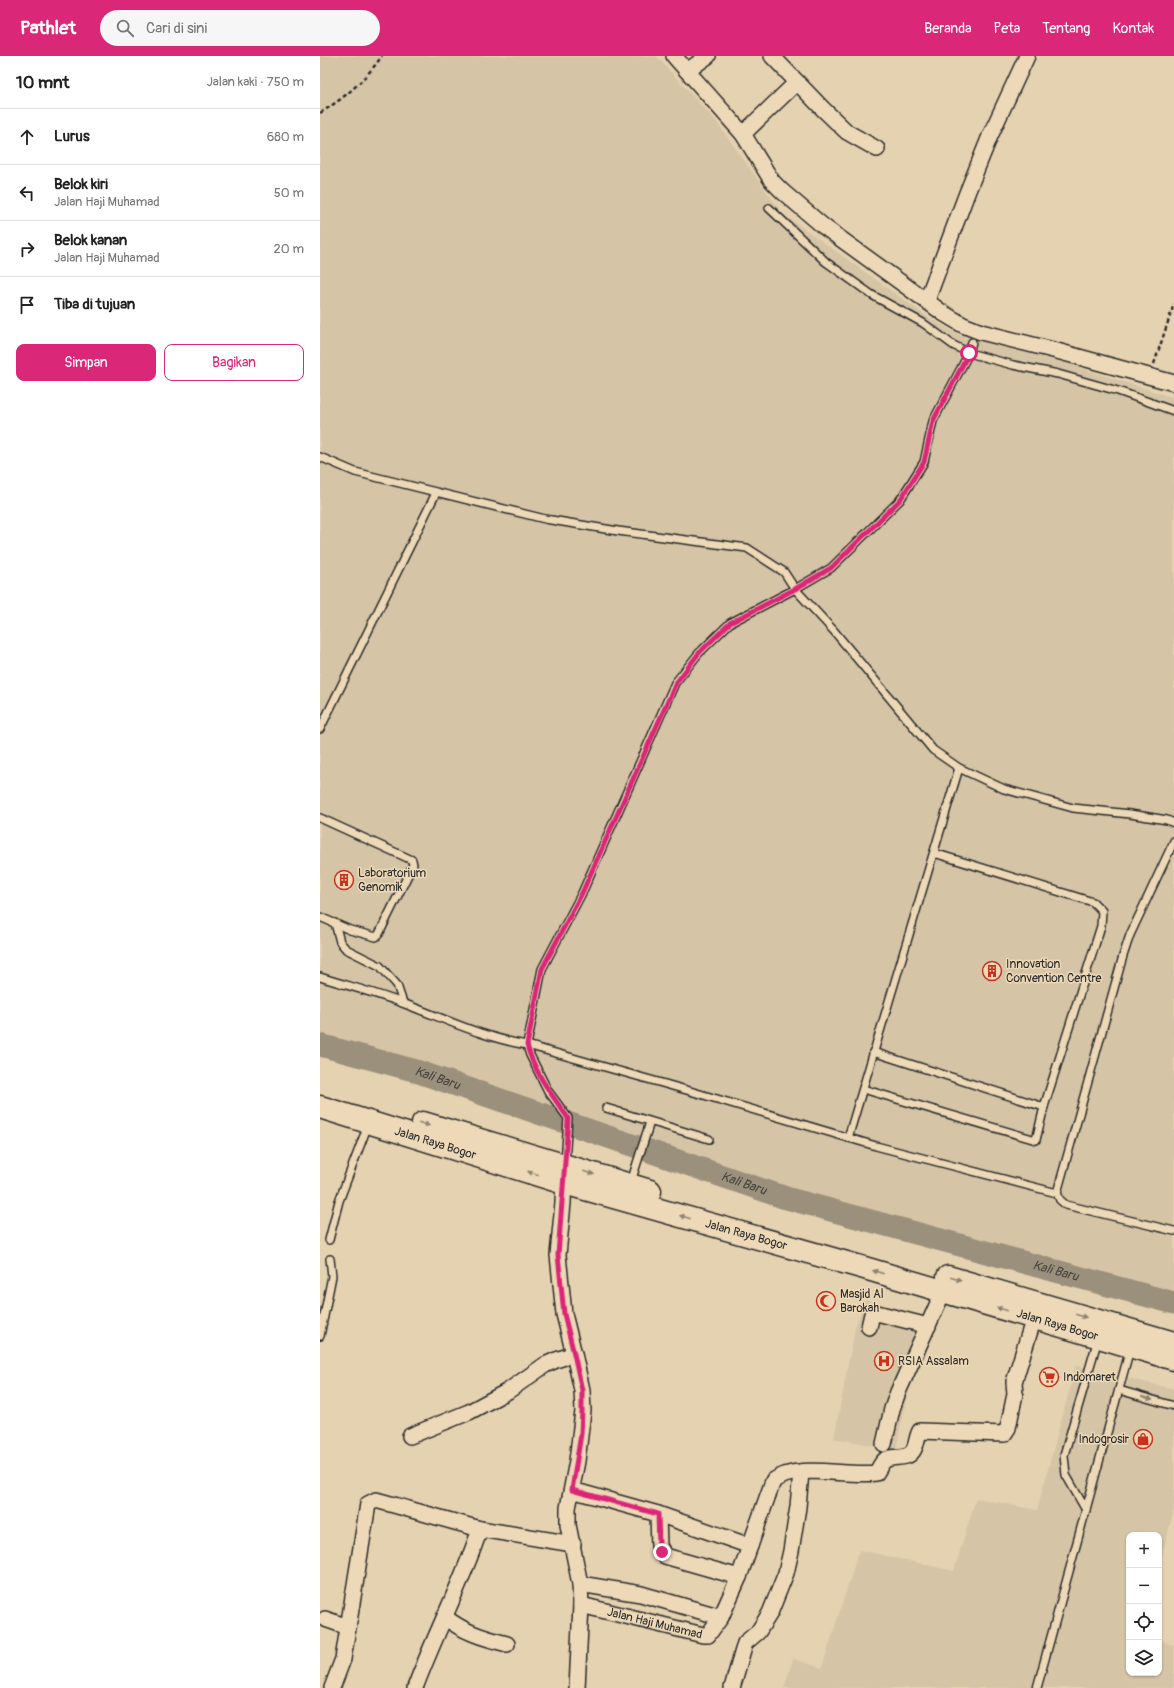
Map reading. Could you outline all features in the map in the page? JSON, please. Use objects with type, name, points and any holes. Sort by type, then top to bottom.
[{"type":"highway","name":"Jalan Raya Bogor","points":[[320,1092],[564,1174]]},
{"type":"highway","name":"Jalan Raya Bogor","points":[[320,1107],[369,1122],[628,1192],[1133,1339],[1174,1360]]},
{"type":"highway","name":"Jalan Raya Bogor","points":[[628,1192],[943,1292],[1098,1337],[1174,1343]]},
{"type":"street","points":[[674,56],[743,134],[772,181],[797,205],[823,226],[963,325],[981,332],[1174,383]]},
{"type":"street","points":[[687,71],[708,56]]},
{"type":"street","points":[[772,56],[846,132],[877,149]]},
{"type":"street","points":[[927,300],[990,136],[1027,56]]},
{"type":"street","points":[[743,134],[796,82]]},
{"type":"street","points":[[564,1174],[558,1255],[564,1314],[582,1390],[582,1411],[577,1461],[568,1508],[568,1525],[580,1584],[581,1605],[577,1688]]},
{"type":"street","points":[[884,1444],[892,1409],[943,1292]]},
{"type":"street","points":[[869,1327],[872,1314],[928,1326]]},
{"type":"street","name":"Jalan Haji Muhamad","points":[[581,1605],[708,1635],[720,1617],[739,1577],[773,1481],[779,1477],[801,1472],[864,1475],[876,1473],[883,1461],[889,1458],[909,1455],[913,1451],[917,1435],[920,1431],[1004,1434],[1008,1428],[1016,1394],[1014,1382],[1034,1318]]},
{"type":"street","points":[[410,1436],[469,1412],[508,1390],[546,1365],[574,1354]]},
{"type":"street","points":[[732,1688],[745,1643],[758,1632],[770,1613],[786,1574],[798,1508],[801,1472]]},
{"type":"street","points":[[572,1490],[658,1514],[750,1546]]},
{"type":"street","points":[[332,1688],[343,1660],[363,1531],[370,1502],[376,1500],[480,1529],[573,1544]]},
{"type":"street","points":[[658,1514],[659,1546],[666,1556],[739,1577]]},
{"type":"street","points":[[415,1688],[444,1617],[460,1584],[480,1529]]},
{"type":"street","name":"Jalan Haji Muhamad","points":[[580,1584],[641,1594],[720,1617]]},
{"type":"street","points":[[444,1617],[459,1628],[470,1633],[507,1644]]},
{"type":"street","points":[[325,1619],[348,1627]]},
{"type":"lane","points":[[769,208],[826,262],[872,295],[923,323],[953,345],[969,353],[1013,365],[1058,374],[1118,391],[1174,410]]},
{"type":"lane","points":[[564,1174],[568,1118],[548,1091],[530,1055],[527,1045],[542,969],[582,893],[676,683],[699,653],[730,623],[795,589],[831,568],[900,500],[924,462],[933,421],[969,353],[972,342]]},
{"type":"lane","points":[[320,456],[355,472],[545,519],[618,531],[747,548],[784,572],[795,589],[834,631],[933,750],[959,768],[1004,789],[1073,808],[1130,814],[1167,820],[1174,823]]},
{"type":"lane","points":[[320,729],[436,492]]},
{"type":"lane","points":[[848,1138],[959,768]]},
{"type":"lane","points":[[320,818],[412,860],[413,865],[379,934],[376,936],[350,930],[320,916]]},
{"type":"lane","points":[[1174,841],[1130,935],[1123,956],[1057,1193],[1060,1200],[1066,1205],[1174,1231]]},
{"type":"lane","points":[[863,1089],[1036,1140],[1044,1107],[1101,926],[1102,911],[1093,902],[934,853]]},
{"type":"lane","points":[[335,923],[340,942],[346,949],[380,966],[397,985],[403,1003]]},
{"type":"lane","points":[[320,977],[403,1003],[475,1032],[527,1045],[690,1091],[848,1138],[1057,1193]]},
{"type":"lane","points":[[873,1052],[1044,1107]]},
{"type":"lane","points":[[606,1108],[709,1139]]},
{"type":"lane","points":[[330,1240],[339,1201],[369,1122]]},
{"type":"lane","points":[[628,1192],[650,1122]]},
{"type":"lane","points":[[320,1336],[332,1276],[330,1259]]},
{"type":"lane","points":[[1086,1510],[1066,1475],[1064,1455],[1098,1337]]},
{"type":"lane","points":[[1037,1688],[1133,1339]]},
{"type":"lane","points":[[1119,1390],[1174,1406]]},
{"type":"path","points":[[320,113],[340,101],[368,75],[382,56]]},
{"type":"path","points":[[1151,376],[1174,304]]},
{"type":"shaded area","points":[[320,56],[656,56],[715,120],[782,213],[928,317],[961,336],[1068,364],[1174,398],[1174,1302],[320,1052]]},
{"type":"shaded area","name":"RSIA Assalam","points":[[865,1300],[934,1323],[907,1394],[896,1450],[834,1438],[855,1328]]},
{"type":"shaded area","points":[[1076,1366],[1174,1389],[1174,1509],[1162,1556],[1162,1532],[1126,1532],[1126,1676],[1162,1676],[1162,1640],[1174,1646],[1174,1688],[784,1688],[793,1659],[822,1668],[859,1550],[954,1571],[976,1498],[1037,1510]]},
{"type":"waterway","name":"Kali Baru","points":[[320,1045],[413,1070],[786,1198],[1174,1303]]},
{"type":"place","name":"Laboratorium Genomik","points":[[344,880]]},
{"type":"place","name":"Innovation Convention Centre","points":[[992,971]]},
{"type":"place","name":"Masjid Al Barokah","points":[[826,1301]]},
{"type":"place","name":"RSIA Assalam","points":[[884,1361]]},
{"type":"place","name":"Indomaret","points":[[1049,1377]]},
{"type":"place","name":"Indogrosir","points":[[1143,1439]]},
{"type":"route","points":[[662,1552],[659,1546],[658,1514],[572,1490],[581,1434],[582,1390],[564,1314],[558,1255],[563,1203],[568,1118],[548,1091],[530,1055],[527,1045],[542,969],[582,893],[676,683],[699,653],[730,623],[795,589],[831,568],[900,500],[924,462],[933,421],[969,353]]}]
